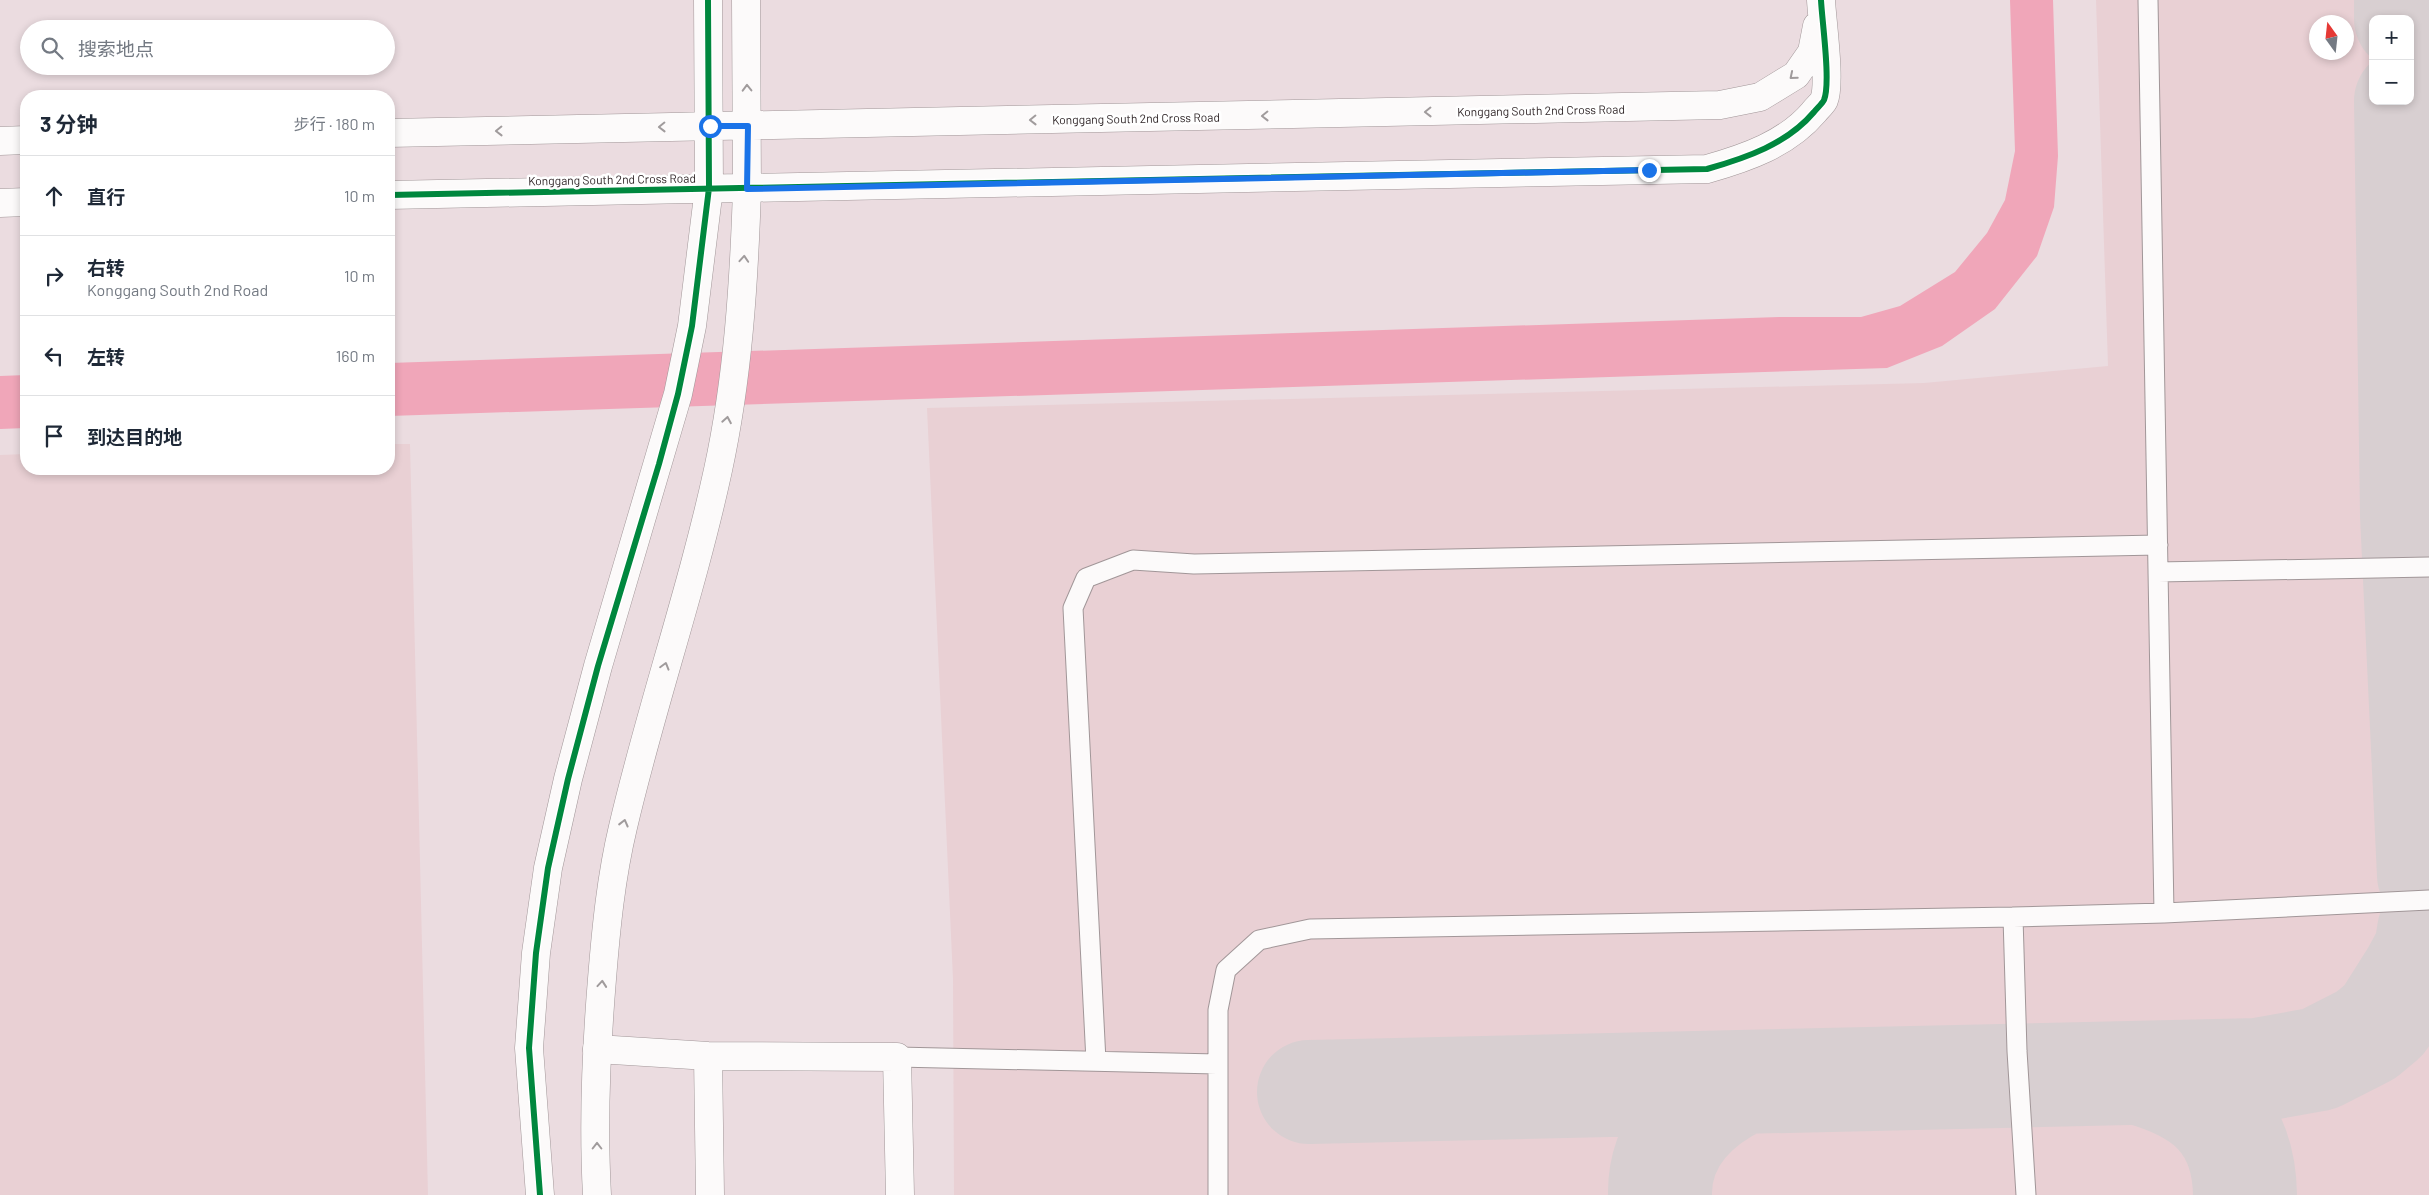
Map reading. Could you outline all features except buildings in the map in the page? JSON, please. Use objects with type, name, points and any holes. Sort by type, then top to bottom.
[{"type":"street","points":[[540,1195],[529,1048],[536,953],[548,868],[568,779],[598,666],[659,464],[678,394],[692,326],[709,188],[708,0]]},
{"type":"street","points":[[597,1195],[596,1049],[606,926],[622,829],[665,665],[690,584],[718,468],[733,383],[741,306],[747,189],[746,0]]},
{"type":"street","name":"Konggang South 2nd Cross Road","points":[[395,133],[1720,105],[1760,98],[1796,75],[1812,52],[1821,0]]},
{"type":"street","name":"Konggang South 2nd Cross Road","points":[[395,195],[1707,169],[1742,160],[1765,149],[1804,124],[1824,100],[1826,76],[1821,0]]},
{"type":"street","points":[[0,141],[20,140]]},
{"type":"street","points":[[0,203],[20,202]]},
{"type":"street","points":[[596,1049],[708,1056],[897,1057],[900,1195]]},
{"type":"street","points":[[708,1056],[710,1195]]},
{"type":"lane","points":[[2148,0],[2164,913]]},
{"type":"lane","points":[[1096,1061],[1073,608],[1086,578],[1133,560],[1194,564],[2158,545]]},
{"type":"lane","points":[[2158,572],[2429,567]]},
{"type":"lane","points":[[1218,1195],[1218,1010],[1226,970],[1259,940],[1310,929],[2013,917],[2164,913],[2429,900]]},
{"type":"lane","points":[[2013,917],[2017,1050],[2026,1195]]},
{"type":"lane","points":[[897,1057],[1217,1064]]},
{"type":"shaded area","points":[[2010,0],[2053,0],[2058,156],[2054,207],[2037,256],[1995,309],[1942,346],[1887,368],[395,416],[395,363],[1779,317],[1861,317],[1900,306],[1955,272],[1987,233],[2005,200],[2015,151]]},
{"type":"shaded area","points":[[2096,0],[2429,0],[2429,1195],[954,1195],[953,979],[927,408],[1924,383],[2108,366]]},
{"type":"shaded area","points":[[20,375],[20,428],[0,429],[0,376]]},
{"type":"shaded area","points":[[395,444],[410,444],[428,1195],[0,1195],[0,455],[20,454],[20,475],[395,475]]},
{"type":"taxiway","points":[[2406,0],[2406,15]]},
{"type":"taxiway","points":[[2406,105],[2412,515],[2429,875]]},
{"type":"taxiway","points":[[1309,1092],[2258,1070],[2319,1059],[2366,1035],[2384,1020],[2413,974],[2426,950],[2429,931]]},
{"type":"taxiway","points":[[2139,1073],[2162,1080],[2183,1090],[2201,1101],[2216,1114],[2228,1130],[2237,1148],[2243,1170],[2245,1195]]},
{"type":"taxiway","points":[[1660,1195],[1661,1175],[1666,1157],[1684,1126],[1710,1101],[1743,1082]]},
{"type":"cycle path","points":[[540,1195],[529,1048],[536,953],[548,868],[568,779],[598,666],[659,464],[678,394],[692,326],[709,188],[708,0]]},
{"type":"cycle path","points":[[395,195],[1707,169],[1751,155],[1779,141],[1803,123],[1823,102],[1827,80],[1821,0]]},
{"type":"route","points":[[710,126],[748,126],[747,189],[1649,170]]}]
